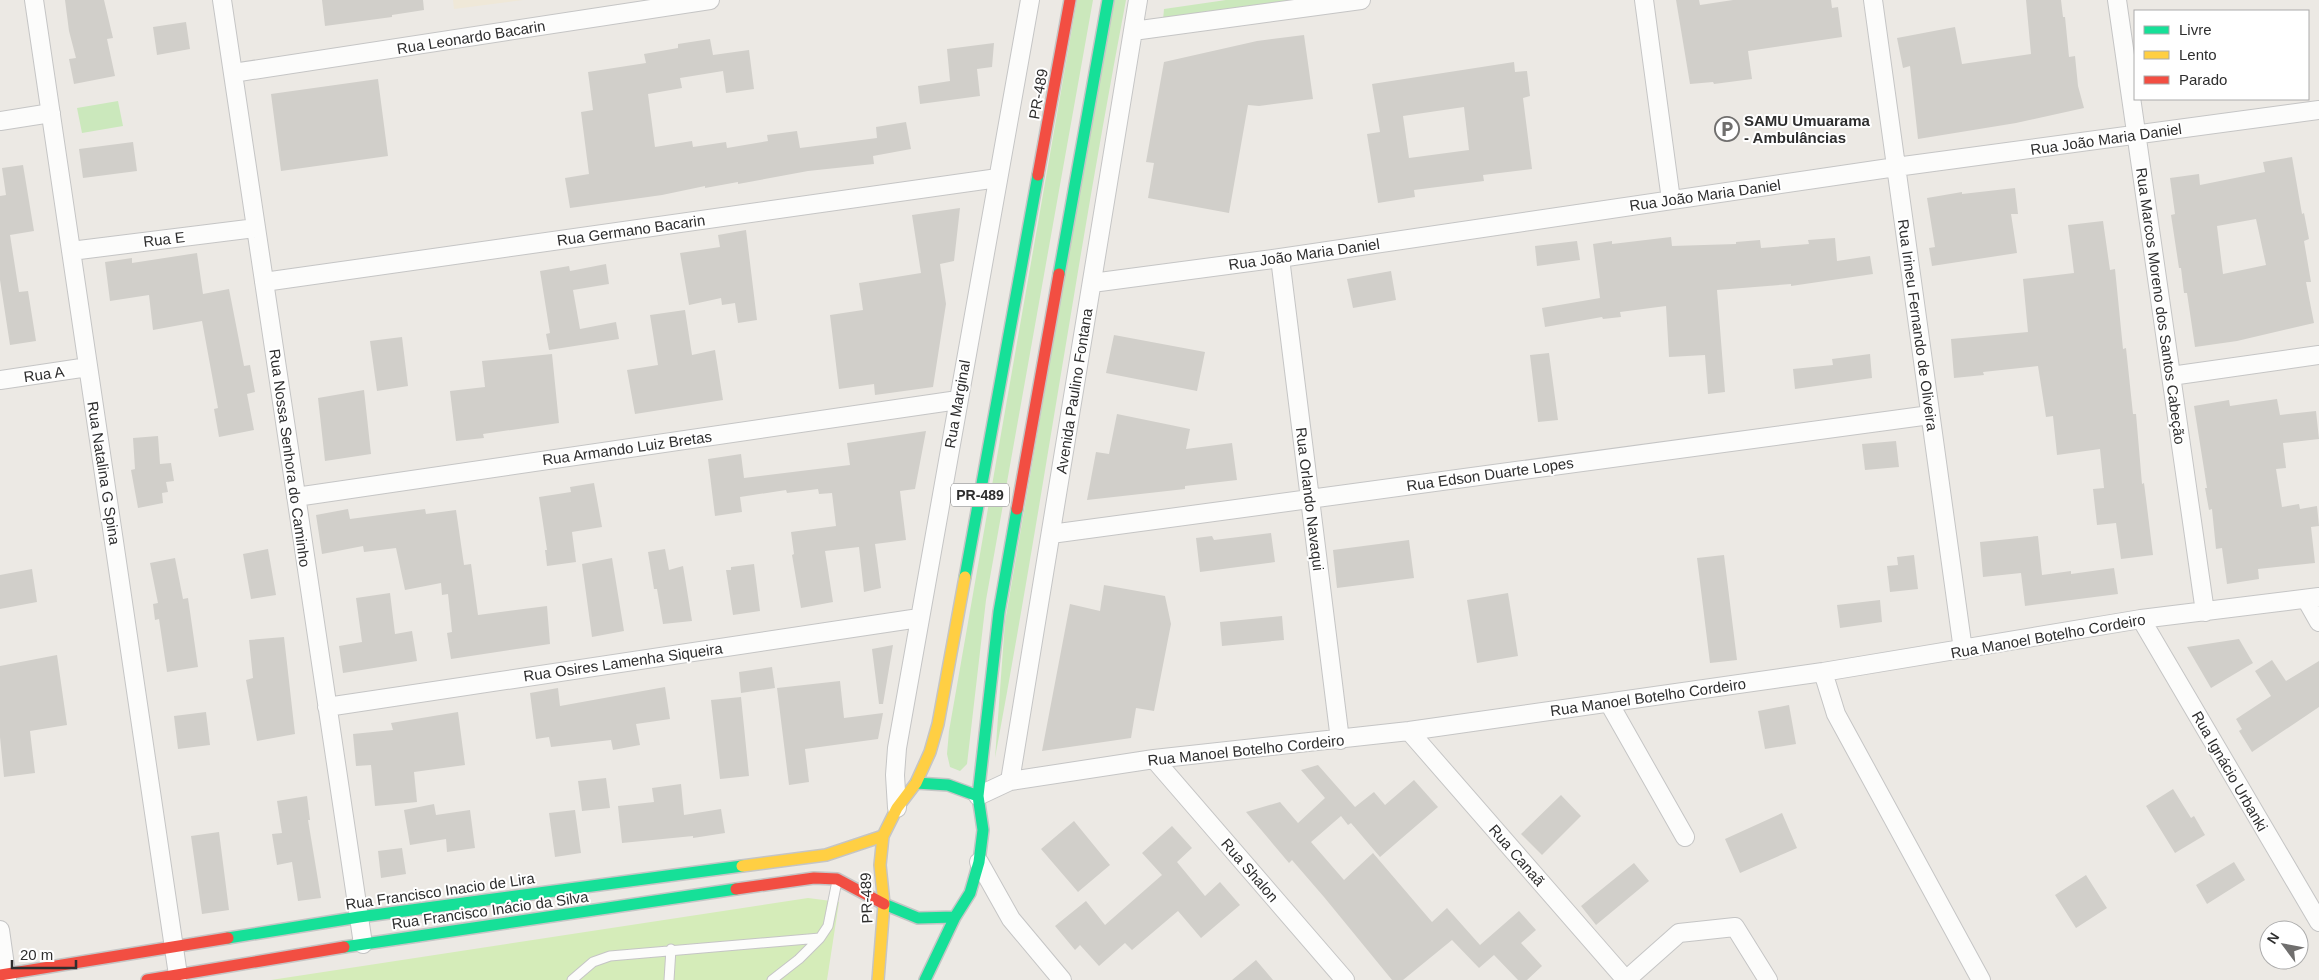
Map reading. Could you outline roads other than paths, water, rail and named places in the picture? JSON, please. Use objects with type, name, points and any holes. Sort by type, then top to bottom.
[{"type":"main road","name":"PR-489","points":[[878,980],[884,904],[880,865],[883,836],[897,808],[916,783],[930,752],[938,724],[1070,0]]},
{"type":"main road","name":"PR-489","points":[[925,980],[955,917],[970,893],[979,862],[983,830],[978,796],[999,612],[1108,0]]},
{"type":"main road","points":[[916,783],[940,782],[958,786],[978,796]]},
{"type":"main road","name":"Rua Francisco Inacio de Lira","points":[[5,976],[359,917],[826,855],[883,836]]},
{"type":"main road","name":"Rua Francisco Inácio da Silva","points":[[147,980],[363,944],[814,878],[837,878]]},
{"type":"main road","points":[[837,878],[908,916],[930,920],[955,917]]},
{"type":"street","name":"Rua Natalina G Spina","points":[[34,0],[176,946],[178,975]]},
{"type":"street","name":"Rua Nossa Senhora do Caminho","points":[[222,0],[363,944]]},
{"type":"street","name":"Rua Leonardo Bacarin","points":[[233,73],[710,0]]},
{"type":"street","name":"Rua Marginal","points":[[897,808],[895,775],[897,748],[1030,0]]},
{"type":"street","name":"Avenida Paulino Fontana","points":[[1010,781],[1138,0]]},
{"type":"street","points":[[1133,31],[1361,0]]},
{"type":"street","points":[[1644,0],[1671,200]]},
{"type":"street","name":"Rua Irineu Fernando de Oliveira","points":[[1873,0],[1963,650]]},
{"type":"street","name":"Rua Marcos Moreno dos Santos Cabeção","points":[[2117,0],[2205,612]]},
{"type":"street","name":"Rua João Maria Daniel","points":[[1092,283],[1280,258],[1896,167],[2319,110]]},
{"type":"street","points":[[0,121],[51,113]]},
{"type":"street","name":"Rua Germano Bacarin","points":[[264,282],[998,178]]},
{"type":"street","name":"Rua E","points":[[71,251],[256,228]]},
{"type":"street","name":"Rua Orlando Navaqui","points":[[1280,258],[1340,740]]},
{"type":"street","points":[[2171,376],[2319,356]]},
{"type":"street","name":"Rua A","points":[[0,380],[88,367]]},
{"type":"street","name":"Rua Armando Luiz Bretas","points":[[296,497],[958,400]]},
{"type":"street","name":"Rua Edson Duarte Lopes","points":[[1050,534],[1930,415]]},
{"type":"street","points":[[2312,598],[2319,622]]},
{"type":"street","name":"Rua Manoel Botelho Cordeiro","points":[[978,796],[1010,781],[1154,759],[1409,731],[1823,672],[2141,620],[2312,598]]},
{"type":"street","name":"Rua Osires Lamenha Siqueira","points":[[327,706],[919,618]]},
{"type":"street","name":"Rua Ignácio Urbanki","points":[[2141,620],[2319,922]]},
{"type":"street","points":[[1823,672],[1836,714],[1981,980]]},
{"type":"street","points":[[1609,703],[1685,837]]},
{"type":"street","name":"Rua Canaã","points":[[1409,731],[1626,980]]},
{"type":"street","name":"Rua Shalon","points":[[1154,759],[1345,980]]},
{"type":"street","points":[[979,862],[1011,919],[1062,980]]},
{"type":"street","points":[[1626,980],[1679,933],[1735,927],[1768,980]]},
{"type":"street","points":[[0,930],[5,976]]},
{"type":"lane","points":[[772,980],[820,938],[828,926],[833,909],[837,878]]},
{"type":"lane","points":[[572,980],[593,962],[610,956],[820,938]]},
{"type":"lane","points":[[669,980],[671,950]]},
{"type":"place","name":"SAMU Umuarama - Ambulâncias","points":[[1727,129]]}]
